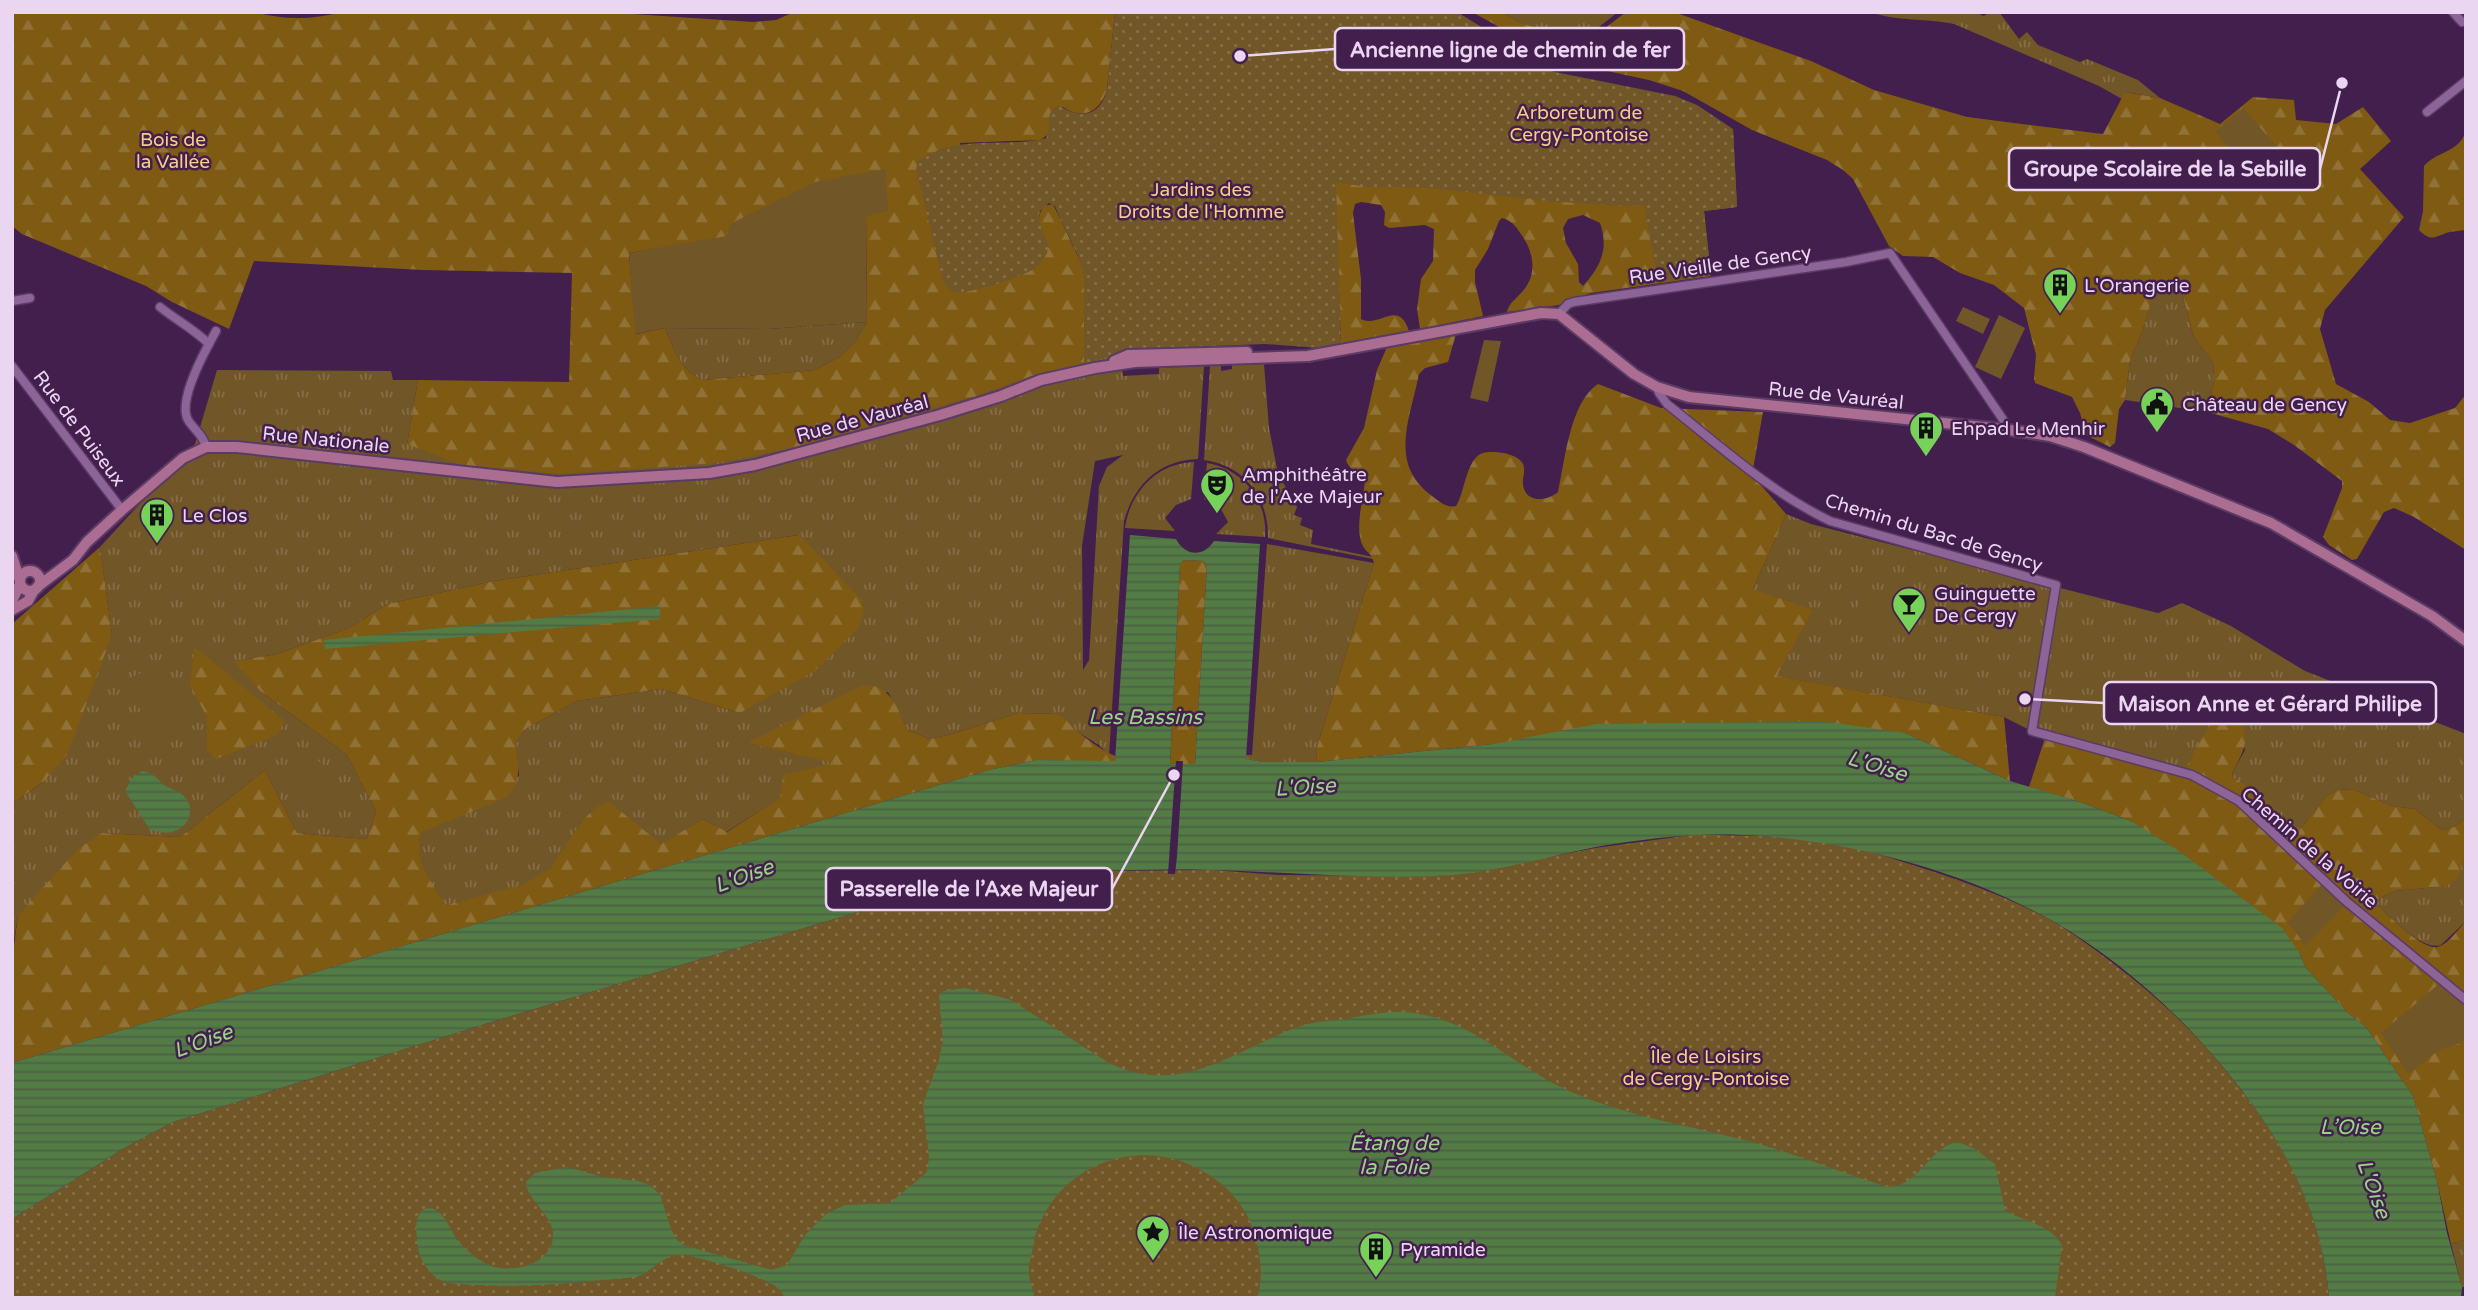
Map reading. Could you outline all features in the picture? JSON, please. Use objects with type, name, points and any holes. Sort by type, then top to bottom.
[{"type":"street","points":[[2453,12],[2462,22]]},
{"type":"street","points":[[2427,112],[2466,81]]},
{"type":"street","name":"Rue Vieille de Gency","points":[[1559,314],[1568,304],[1574,302],[1846,262],[1890,253],[2004,421],[2003,429]]},
{"type":"street","points":[[12,301],[30,298]]},
{"type":"street","points":[[160,307],[197,332],[209,344]]},
{"type":"street","name":"Rue de Vauréal","points":[[632,477],[709,473],[755,465],[940,415],[1041,380],[1095,368],[1135,362],[1308,356],[1541,313],[1559,314],[1634,374],[1657,387],[1689,397],[2003,429],[2050,436],[2084,447],[2271,523],[2432,616],[2466,641]]},
{"type":"street","points":[[206,447],[200,433],[188,420],[185,399],[216,331]]},
{"type":"street","name":"Rue de Puiseux","points":[[12,366],[122,510]]},
{"type":"street","name":"Chemin du Bac de Gency","points":[[1657,387],[1667,404],[1773,487],[1811,512],[1830,521],[2056,585],[2032,731]]},
{"type":"street","name":"Rue Nationale","points":[[12,610],[28,601],[35,589],[73,560],[87,542],[170,468],[206,447],[237,447],[557,482],[632,477]]},
{"type":"street","points":[[12,556],[33,572],[39,580],[35,589],[26,590],[20,583],[12,556]]},
{"type":"street","points":[[12,601],[23,574],[60,569]]},
{"type":"street","name":"Chemin de la Voirie","points":[[2032,731],[2192,775],[2239,801],[2347,901],[2466,1000]]},
{"type":"green space","name":"Bois de la Vallée","points":[[12,12],[255,12],[298,18],[341,12],[603,12],[753,22],[776,20],[794,12],[1115,12],[1107,89],[1096,108],[1091,112],[1078,113],[1063,107],[1050,114],[1049,134],[1040,140],[960,143],[964,292],[1020,275],[1039,262],[1046,254],[1039,217],[1044,206],[1053,204],[1084,274],[1084,364],[1034,375],[981,395],[795,447],[717,463],[561,474],[461,465],[407,444],[418,380],[569,382],[572,273],[423,270],[254,261],[229,329],[172,302],[146,286],[22,234],[12,226]],"holes":[[[866,216],[867,322],[855,342],[839,357],[815,370],[702,380],[683,365],[665,328],[636,334],[629,253]]]},
{"type":"green space","name":"Jardins des Droits de l'Homme","points":[[1115,12],[1457,12],[1513,47],[1540,69],[1675,96],[1697,105],[1733,129],[1737,207],[1704,211],[1711,276],[1658,282],[1644,205],[1547,201],[1431,188],[1366,187],[1336,182],[1341,345],[1320,348],[1265,344],[1137,349],[1084,364],[1084,274],[1055,206],[1049,203],[1040,211],[1040,224],[1048,248],[1044,258],[1034,268],[980,289],[952,291],[942,278],[916,169],[918,161],[954,146],[1046,138],[1051,112],[1057,106],[1080,113],[1096,109],[1103,101],[1107,89]]},
{"type":"green space","points":[[1457,12],[1513,47],[1539,69],[1546,70],[1600,167],[1691,233],[1733,129],[1737,207],[1704,211],[1711,276],[1591,293],[1559,305],[1507,312],[1510,304],[1526,288],[1532,274],[1532,259],[1517,228],[1502,218],[1475,270],[1483,316],[1420,329],[1417,309],[1420,286],[1421,279],[1433,261],[1434,229],[1425,225],[1389,228],[1384,225],[1385,212],[1381,205],[1361,202],[1355,204],[1353,213],[1361,279],[1361,319],[1368,321],[1394,315],[1405,321],[1409,331],[1341,345],[1335,182]],"holes":[[[1583,215],[1600,223],[1604,241],[1602,257],[1583,286],[1579,282],[1578,264],[1566,243],[1563,228],[1568,219]]]},
{"type":"green space","points":[[1472,12],[1502,12],[1519,22],[1583,45],[1626,12],[1674,12],[1811,61],[1874,90],[1967,117],[2103,134],[2125,92],[2160,98],[2220,124],[2253,97],[2294,100],[2296,120],[2336,124],[2363,107],[2391,141],[2360,169],[2404,217],[2325,310],[2320,329],[2336,384],[2369,402],[2390,420],[2410,423],[2455,408],[2466,394],[2466,550],[2414,517],[2394,508],[2384,512],[2357,559],[2352,560],[2329,545],[2323,537],[2342,488],[2342,481],[2268,429],[2207,412],[2214,382],[2213,362],[2194,338],[2182,293],[2176,284],[2165,280],[2155,289],[2130,361],[2125,400],[2119,409],[2115,443],[2110,447],[2086,435],[2072,397],[2035,383],[2036,355],[2024,308],[1994,285],[1960,273],[1933,257],[1903,256],[1889,246],[1853,179],[1843,170],[1827,160],[1752,130],[1683,91],[1649,80],[1561,61]]},
{"type":"green space","points":[[1502,12],[1618,12],[1577,44],[1519,22]]},
{"type":"green space","points":[[1871,12],[1974,12],[1984,16],[1990,12],[1999,12],[2019,39],[2027,32],[2038,45],[2080,62],[2087,59],[2138,80],[2160,98],[2126,92],[2122,99],[2099,86],[1954,24]]},
{"type":"green space","points":[[2243,108],[2289,161],[2283,166],[2286,173],[2279,184],[2272,185],[2266,181],[2261,186],[2215,132]]},
{"type":"green space","points":[[2466,130],[2466,230],[2435,237],[2426,236],[2419,230],[2423,211],[2424,166],[2459,143]]},
{"type":"green space","points":[[885,169],[888,211],[866,216],[867,322],[768,329],[665,328],[635,334],[629,253],[727,236],[730,224],[815,182]]},
{"type":"green space","points":[[2165,280],[2176,284],[2182,293],[2194,338],[2213,362],[2214,382],[2207,412],[2125,400],[2130,361],[2155,288]]},
{"type":"green space","points":[[1084,302],[1196,347],[1120,352],[1123,376],[1159,374],[1159,368],[1204,366],[1198,459],[1171,464],[1150,477],[1134,496],[1124,521],[1109,755],[1058,714],[1018,713],[929,739],[908,730],[888,692],[748,743],[836,763],[726,832],[703,819],[662,844],[582,821],[556,862],[543,875],[502,892],[445,905],[424,870],[419,851],[422,831],[519,776],[516,742],[527,728],[577,701],[661,689],[740,713],[798,535],[494,581],[387,604],[349,628],[277,654],[235,661],[260,691],[347,755],[376,811],[367,839],[297,833],[265,770],[180,837],[102,833],[18,915],[12,952],[12,804],[43,782],[112,635],[100,547],[195,444],[217,370],[391,371],[393,380],[418,380],[407,444],[900,417],[981,395],[1033,375],[1083,367],[1092,363],[1084,364]],"holes":[[[1123,455],[1107,467],[1099,486],[1089,660],[1083,670],[1082,546],[1095,461]]]},
{"type":"green space","points":[[1963,307],[1990,319],[1983,334],[1956,321]]},
{"type":"green space","points":[[1999,315],[2025,328],[2001,379],[1975,367]]},
{"type":"green space","points":[[867,322],[855,342],[839,357],[815,370],[702,380],[683,365],[665,328],[768,329]]},
{"type":"green space","points":[[1456,334],[1448,362],[1425,368],[1419,374],[1408,424],[1406,455],[1410,470],[1418,483],[1432,496],[1446,505],[1456,506],[1469,469],[1477,456],[1493,452],[1505,453],[1520,460],[1524,469],[1523,485],[1528,495],[1543,499],[1554,495],[1558,492],[1575,418],[1589,392],[1598,384],[1661,408],[1763,412],[1752,475],[1786,514],[1753,589],[1813,610],[1776,676],[2004,717],[2010,781],[1905,733],[1493,744],[1317,762],[1316,750],[1374,563],[1360,537],[1359,522],[1365,481],[1346,460],[1364,428],[1377,370],[1387,347]]},
{"type":"green space","points":[[1484,340],[1501,341],[1488,402],[1470,398]]},
{"type":"green space","points":[[1264,364],[1269,428],[1278,474],[1297,507],[1294,515],[1302,518],[1300,525],[1313,530],[1311,544],[1373,559],[1268,538],[1264,510],[1251,486],[1231,469],[1204,460],[1210,366],[1221,365],[1221,371],[1232,369],[1232,365]]},
{"type":"green space","points":[[1194,462],[1191,499],[1176,505],[1165,518],[1175,531],[1125,528],[1133,503],[1148,482],[1168,468]]},
{"type":"green space","points":[[1207,463],[1232,472],[1251,489],[1262,511],[1265,537],[1216,534],[1228,522],[1221,509],[1204,499]]},
{"type":"green space","points":[[1786,514],[1811,524],[2158,613],[2182,603],[2231,626],[2305,671],[2466,734],[2466,818],[2454,827],[2442,830],[2415,809],[2392,806],[2353,789],[2339,790],[2327,795],[2297,833],[2233,777],[2232,773],[2245,750],[2234,711],[2219,717],[2212,725],[2182,775],[2045,738],[2004,717],[1775,676],[1753,589]]},
{"type":"green space","points":[[799,535],[862,600],[864,612],[858,628],[815,671],[740,713],[661,689],[577,701],[527,728],[516,742],[517,777],[507,797],[422,832],[419,841],[421,861],[446,905],[522,885],[550,869],[582,821],[594,809],[608,801],[661,844],[703,819],[727,832],[781,797],[783,775],[834,763],[747,743],[861,686],[871,686],[886,692],[896,705],[908,730],[929,739],[1018,713],[1058,714],[1089,741],[1116,756],[1115,762],[1036,760],[989,770],[12,1063],[12,960],[18,915],[78,849],[102,833],[180,837],[265,770],[297,833],[367,839],[376,811],[347,755],[260,691],[234,661],[277,654],[349,628],[387,604],[494,581]]},
{"type":"green space","points":[[878,539],[882,555],[879,558],[850,561],[847,558],[848,542]]},
{"type":"green space","points":[[1267,544],[1374,563],[1316,750],[1317,762],[1263,762],[1245,759],[1246,755],[1252,755]]},
{"type":"green space","points":[[100,547],[112,635],[67,755],[43,782],[12,804],[12,624]]},
{"type":"green space","points":[[1184,560],[1204,561],[1207,567],[1195,764],[1170,764],[1180,564]]},
{"type":"green space","points":[[1860,595],[1891,604],[1885,631],[1854,624]]},
{"type":"green space","points":[[196,648],[285,721],[277,735],[216,759],[207,750],[207,717],[190,685]]},
{"type":"green space","points":[[162,662],[195,724],[159,744],[125,681]]},
{"type":"green space","points":[[2229,709],[2234,711],[2240,720],[2245,735],[2244,749],[2232,773],[2233,777],[2271,804],[2297,833],[2327,795],[2339,790],[2353,789],[2392,806],[2415,809],[2442,830],[2454,827],[2466,818],[2466,851],[2458,877],[2447,886],[2395,891],[2374,901],[2404,929],[2430,946],[2437,947],[2445,943],[2466,921],[2466,1239],[2451,1244],[2437,1181],[2413,1096],[2366,1027],[2348,1013],[2306,968],[2299,952],[2131,821],[2029,787],[2045,738],[2182,775],[2207,730]]},
{"type":"green space","points":[[308,750],[346,789],[314,820],[276,781]]},
{"type":"green space","name":"Île de Loisirs de Cergy-Pontoise","points":[[1691,835],[1791,838],[1867,850],[2000,896],[2049,919],[2090,946],[2150,993],[2182,1023],[2213,1055],[2259,1114],[2289,1163],[2311,1214],[2326,1269],[2329,1298],[12,1298],[12,1219],[126,1147],[173,1122],[485,1024],[944,886],[995,878],[1097,871],[1213,870],[1280,875],[1439,876],[1595,848]]},
{"type":"green space","points":[[2466,851],[2466,921],[2441,945],[2433,946],[2415,938],[2374,901],[2395,891],[2447,886]]},
{"type":"green space","points":[[2323,883],[2346,904],[2305,946],[2287,923]]},
{"type":"green space","points":[[2440,983],[2466,1003],[2466,1039],[2439,1050],[2408,1074],[2381,1033]]},
{"type":"green space","points":[[2466,1239],[2466,1287],[2462,1287],[2451,1244]]},
{"type":"water","name":"L’Oise","points":[[1130,535],[1176,539],[1184,549],[1194,553],[1205,550],[1214,541],[1260,544],[1246,759],[1263,762],[1317,762],[1493,744],[1597,724],[1821,721],[1905,733],[2010,781],[2131,821],[2179,851],[2282,928],[2299,952],[2306,968],[2348,1013],[2366,1027],[2413,1096],[2437,1181],[2447,1233],[2462,1287],[2461,1298],[2329,1298],[2326,1269],[2312,1214],[2289,1164],[2260,1115],[2223,1067],[2179,1019],[2131,975],[2078,937],[2016,902],[1979,886],[1901,860],[1821,843],[1741,835],[1632,841],[1457,875],[1380,877],[1143,870],[1077,872],[944,886],[485,1024],[173,1122],[126,1147],[12,1219],[12,1063],[989,770],[1036,760],[1115,761]],"holes":[[[1184,560],[1204,561],[1207,567],[1195,764],[1170,764],[1180,564]]]},
{"type":"water","points":[[660,606],[660,619],[325,649],[324,640]]},
{"type":"water","points":[[142,771],[152,774],[187,800],[190,812],[182,827],[169,833],[150,830],[125,791],[131,779]]},
{"type":"water","name":"Étang de la Folie","points":[[965,988],[1011,1000],[1109,1063],[1136,1073],[1186,1073],[1210,1066],[1304,1025],[1404,1012],[1428,1016],[1471,1032],[1548,1080],[1590,1099],[1634,1113],[1765,1146],[1884,1186],[1896,1186],[1906,1182],[1938,1152],[1958,1142],[1975,1149],[1995,1164],[2005,1211],[2044,1228],[2062,1245],[2055,1298],[1257,1298],[1261,1275],[1258,1250],[1252,1226],[1239,1202],[1212,1177],[1186,1163],[1158,1156],[1130,1156],[1103,1163],[1079,1175],[1058,1194],[1043,1218],[1033,1246],[1029,1269],[1035,1298],[785,1298],[774,1285],[754,1276],[683,1255],[670,1256],[636,1277],[517,1286],[449,1283],[435,1277],[424,1263],[417,1246],[416,1233],[420,1212],[429,1208],[440,1213],[459,1242],[492,1266],[525,1266],[544,1256],[550,1248],[553,1230],[531,1196],[526,1182],[535,1173],[567,1167],[649,1185],[660,1194],[671,1229],[683,1245],[772,1270],[787,1265],[805,1235],[826,1214],[845,1205],[890,1203],[927,1172],[929,1157],[923,1104],[939,1060],[943,1040],[939,995],[944,991]]},
{"type":"pier","points":[[1176,761],[1183,761],[1177,856],[1175,874],[1168,874]]},
{"type":"place","name":"Ancienne ligne de chemin de fer","points":[[1240,56]]},
{"type":"place","name":"Groupe Scolaire de la Sebille","points":[[2342,83]]},
{"type":"place","name":"L'Orangerie","points":[[2060,315]]},
{"type":"place","name":"Château de Gency","points":[[2157,434]]},
{"type":"place","name":"Ehpad Le Menhir","points":[[1926,458]]},
{"type":"place","name":"Amphithéâtre de l'Axe Majeur","points":[[1217,515]]},
{"type":"place","name":"Le Clos","points":[[157,545]]},
{"type":"place","name":"Guinguette De Cergy","points":[[1909,634]]},
{"type":"place","name":"Maison Anne et Gérard Philipe","points":[[2025,699]]},
{"type":"place","name":"Passerelle de l’Axe Majeur","points":[[1174,775]]},
{"type":"place","name":"Île Astronomique","points":[[1153,1262]]},
{"type":"place","name":"Pyramide","points":[[1376,1279]]},
{"type":"park label","name":"Arboretum de Cergy‐Pontoise","points":[[1579,123]]},
{"type":"water label","name":"Les Bassins","points":[[1145,717]]},
{"type":"water label","name":"L'Oise","points":[[1877,766]]},
{"type":"water label","name":"L'Oise","points":[[1305,787]]},
{"type":"water label","name":"L'Oise","points":[[744,876]]},
{"type":"water label","name":"L'Oise","points":[[203,1041]]},
{"type":"water label","name":"L'Oise","points":[[2374,1189]]}]
